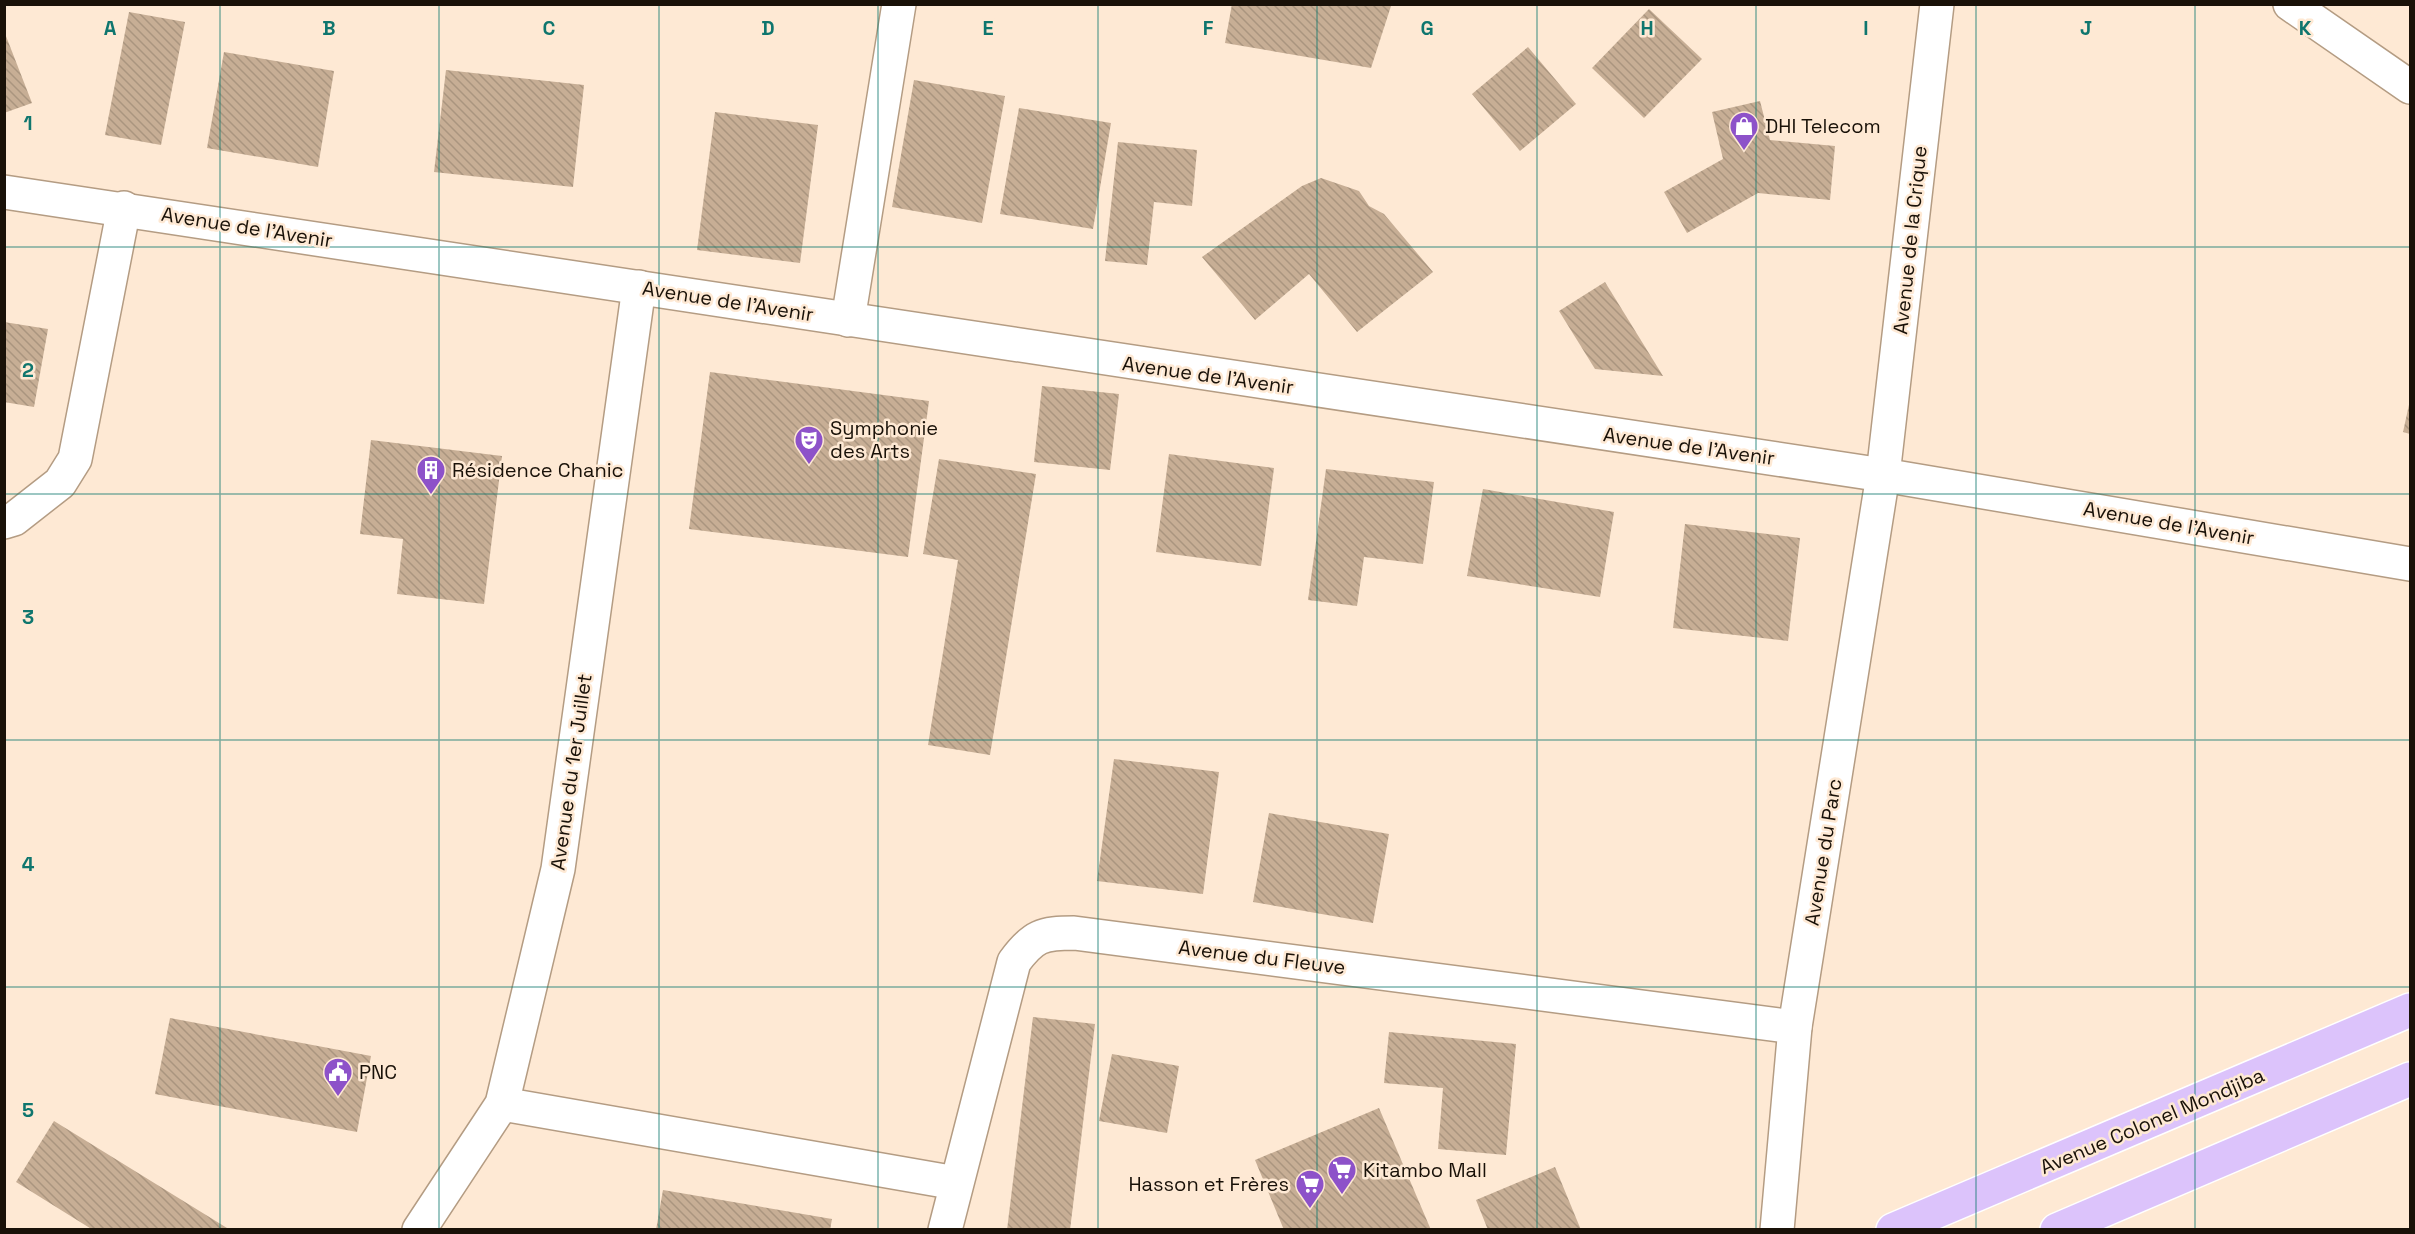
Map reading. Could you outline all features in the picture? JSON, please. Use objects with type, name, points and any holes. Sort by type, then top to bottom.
[{"type":"main road","name":"Avenue Colonel Mondjiba","points":[[1893,1230],[2410,1010]]},
{"type":"main road","points":[[2057,1230],[2410,1079]]},
{"type":"street","points":[[848,320],[899,4]]},
{"type":"street","name":"Avenue de la Crique","points":[[1883,475],[1936,4]]},
{"type":"street","points":[[2290,4],[2410,87]]},
{"type":"street","name":"Avenue de l'Avenir","points":[[4,192],[124,208],[848,320],[1883,475],[2410,564]]},
{"type":"street","points":[[4,522],[14,519],[60,483],[75,459],[124,208]]},
{"type":"street","name":"Avenue du 1er Juillet","points":[[419,1230],[502,1104],[558,869],[639,287]]},
{"type":"street","name":"Avenue du Parc","points":[[1777,1230],[1795,1027],[1883,475]]},
{"type":"street","name":"Avenue du Fleuve","points":[[945,1230],[1014,962],[1029,942],[1049,933],[1074,933],[1795,1027]]},
{"type":"street","points":[[502,1104],[956,1184]]},
{"type":"building","points":[[1232,4],[1386,4],[1391,6],[1371,68],[1225,43]]},
{"type":"building","points":[[1649,9],[1702,59],[1644,118],[1592,68]]},
{"type":"building","points":[[129,12],[185,22],[161,145],[105,135]]},
{"type":"building","points":[[4,31],[32,103],[4,113]]},
{"type":"building","points":[[1528,47],[1576,104],[1520,151],[1472,94]]},
{"type":"building","points":[[224,52],[334,71],[318,167],[207,148]]},
{"type":"building","points":[[446,70],[584,85],[573,187],[434,172]]},
{"type":"building","points":[[914,80],[1005,96],[982,223],[892,207]]},
{"type":"building","points":[[1760,101],[1770,140],[1835,146],[1830,200],[1758,193],[1687,233],[1664,192],[1723,159],[1712,112]]},
{"type":"building","points":[[1019,108],[1111,123],[1093,229],[1000,214]]},
{"type":"building","points":[[715,112],[818,125],[800,263],[697,250]]},
{"type":"building","points":[[1118,142],[1197,150],[1192,206],[1154,202],[1147,265],[1105,261]]},
{"type":"building","points":[[1321,178],[1359,191],[1369,206],[1384,214],[1433,272],[1357,332],[1309,274],[1255,320],[1202,257],[1302,186]]},
{"type":"building","points":[[1605,282],[1663,376],[1595,369],[1559,311]]},
{"type":"building","points":[[4,322],[48,329],[34,407],[4,402]]},
{"type":"building","name":"Symphonie des Arts","points":[[710,372],[929,401],[908,557],[689,529]]},
{"type":"building","points":[[1042,386],[1119,394],[1110,470],[1034,462]]},
{"type":"building","points":[[2410,400],[2410,434],[2403,432]]},
{"type":"building","name":"Résidence Chanic","points":[[371,440],[502,456],[484,604],[397,594],[403,539],[360,534]]},
{"type":"building","points":[[1169,454],[1274,468],[1261,566],[1156,552]]},
{"type":"building","points":[[939,459],[1036,474],[990,755],[928,745],[958,560],[923,554]]},
{"type":"building","points":[[1326,469],[1434,482],[1423,564],[1364,557],[1357,606],[1308,600]]},
{"type":"building","points":[[1483,489],[1614,512],[1600,597],[1467,576]]},
{"type":"building","points":[[1685,524],[1800,538],[1788,641],[1673,628]]},
{"type":"building","points":[[1114,759],[1219,772],[1203,894],[1097,881]]},
{"type":"building","points":[[1269,813],[1389,834],[1373,923],[1253,902]]},
{"type":"building","points":[[1033,1017],[1095,1024],[1070,1230],[1007,1230]]},
{"type":"building","points":[[170,1018],[371,1056],[357,1132],[155,1094]]},
{"type":"building","points":[[1389,1032],[1516,1044],[1506,1155],[1438,1149],[1443,1088],[1384,1083]]},
{"type":"building","points":[[1112,1054],[1179,1066],[1167,1133],[1099,1121]]},
{"type":"building","name":"Kitambo Mall","points":[[1379,1108],[1431,1230],[1284,1230],[1255,1160]]},
{"type":"building","points":[[54,1121],[227,1228],[93,1230],[16,1182]]},
{"type":"building","points":[[1555,1167],[1581,1230],[1488,1230],[1476,1200]]},
{"type":"building","points":[[663,1190],[832,1219],[830,1230],[656,1230]]},
{"type":"place","name":"DHI Telecom","points":[[1744,152]]},
{"type":"place","name":"Symphonie des Arts","points":[[809,466]]},
{"type":"place","name":"Résidence Chanic","points":[[431,496]]},
{"type":"place","name":"PNC","points":[[338,1098]]},
{"type":"place","name":"Kitambo Mall","points":[[1342,1196]]},
{"type":"place","name":"Hasson et Frères","points":[[1310,1210]]}]
